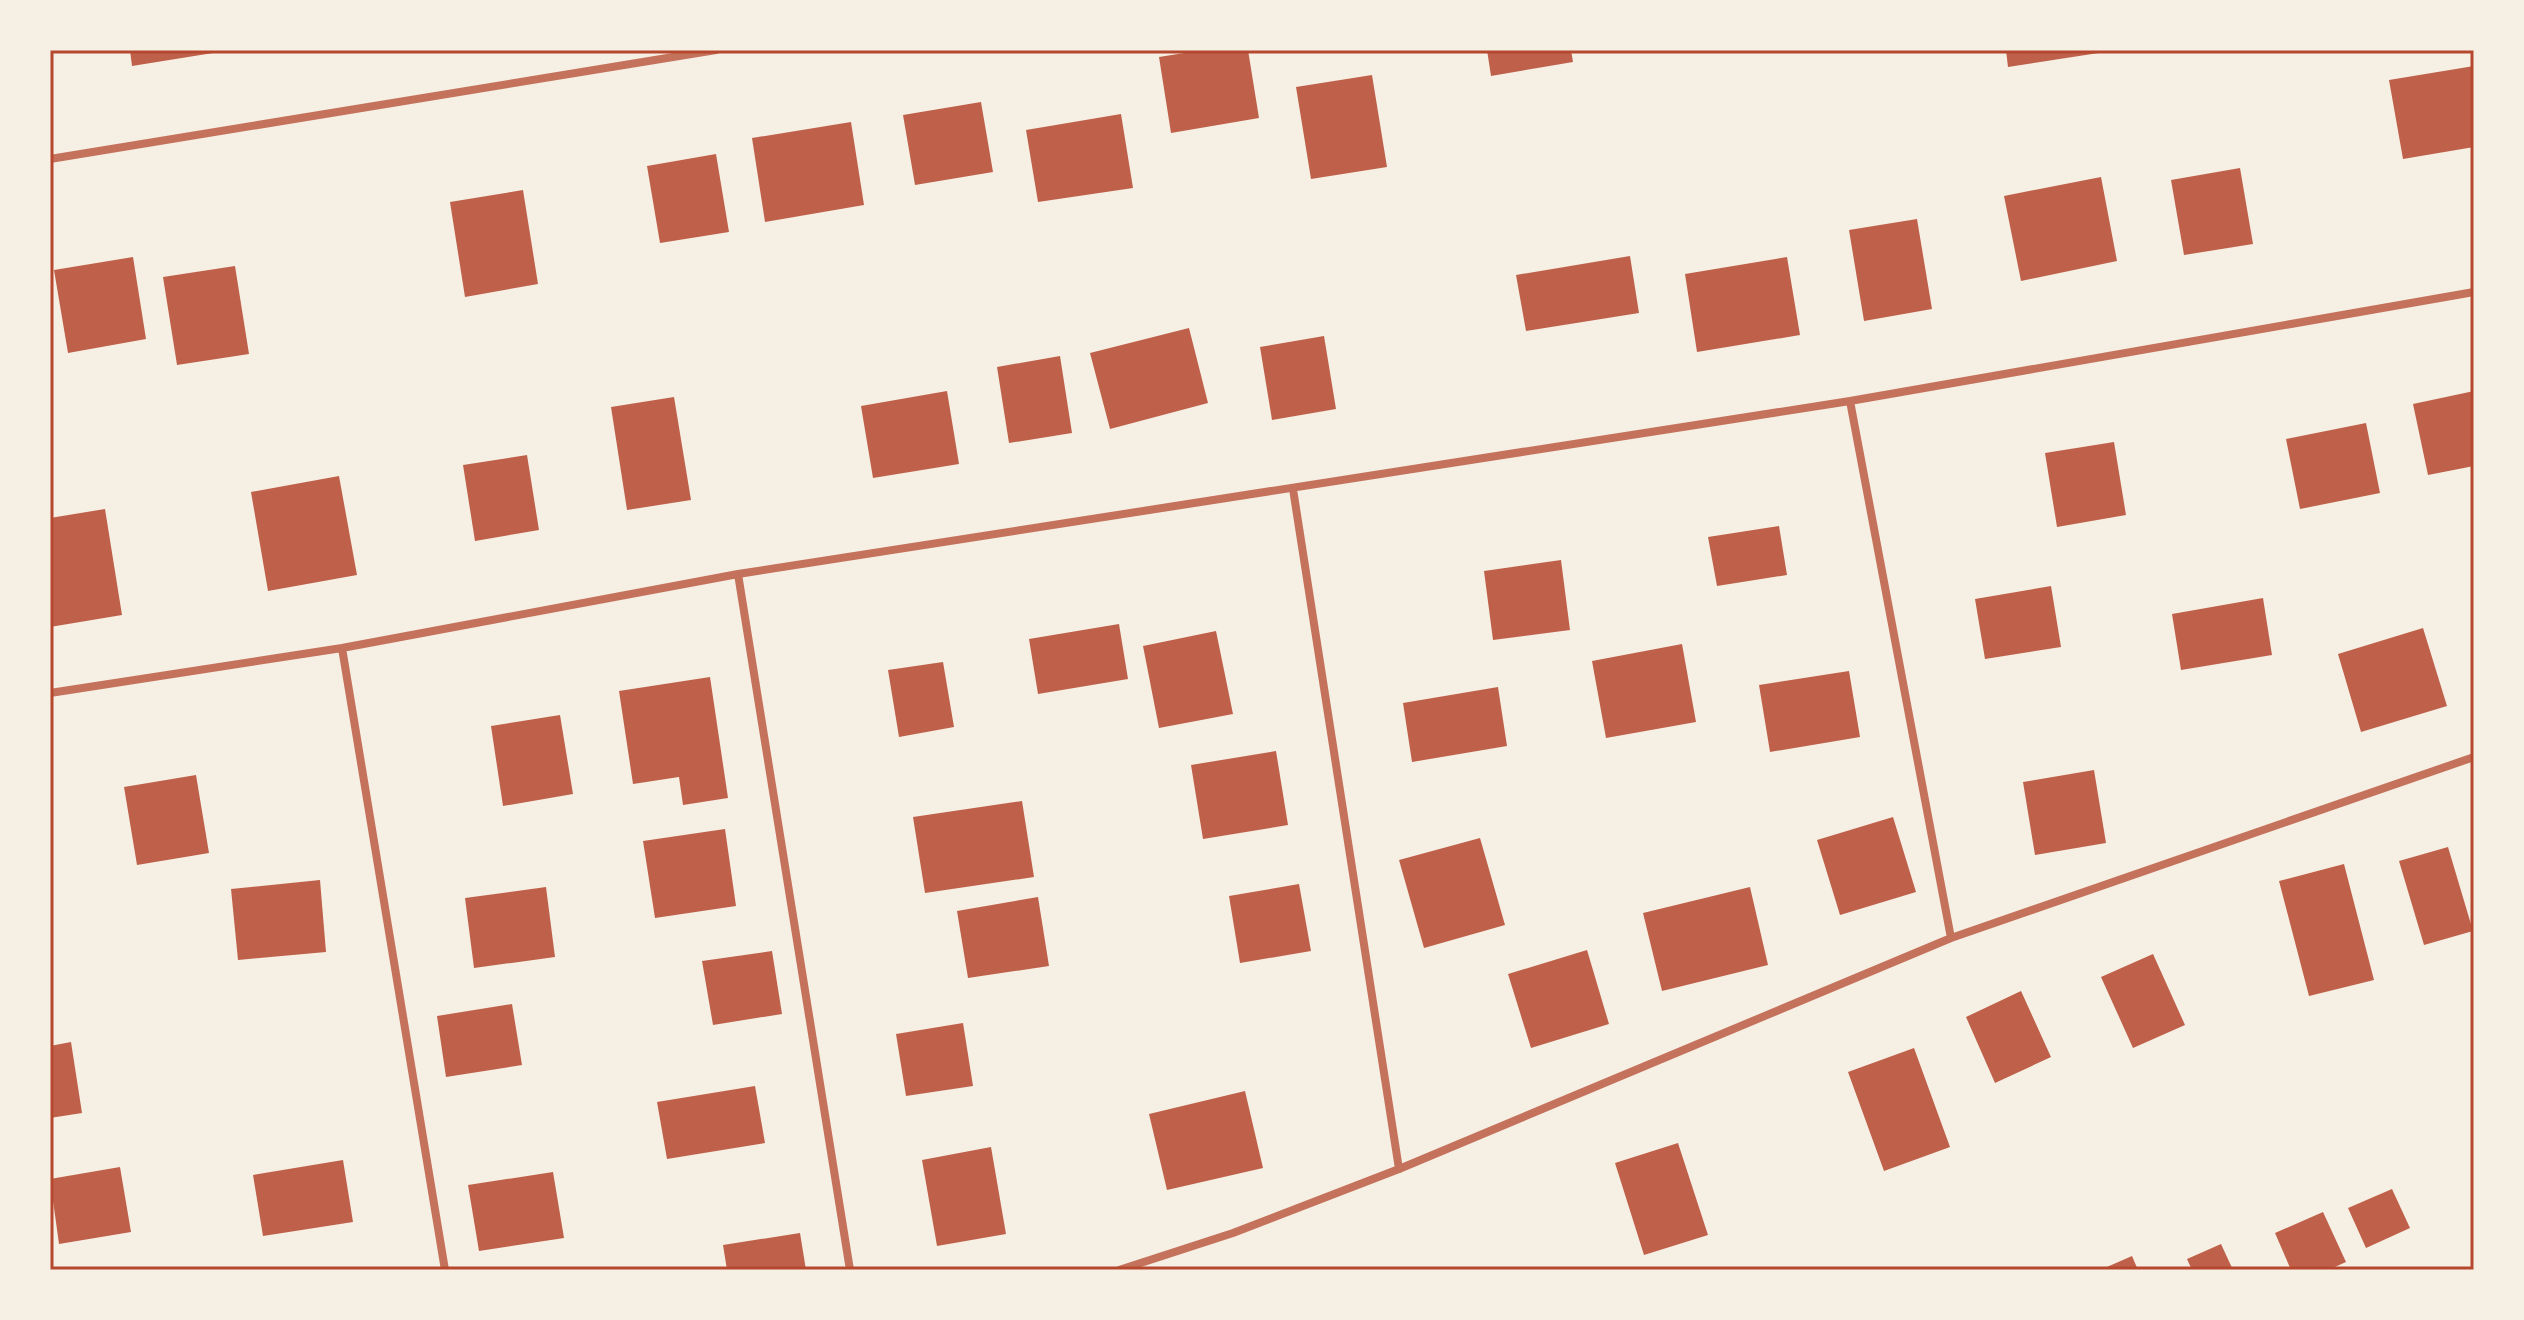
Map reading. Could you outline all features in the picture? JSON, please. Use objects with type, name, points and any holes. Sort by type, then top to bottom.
[{"type":"street","points":[[50,159],[716,50]]},
{"type":"street","points":[[50,693],[342,648],[738,574],[1850,401],[2474,292]]},
{"type":"street","points":[[1850,401],[1951,938]]},
{"type":"street","points":[[1293,489],[1399,1169]]},
{"type":"street","points":[[738,574],[850,1270]]},
{"type":"street","points":[[342,648],[445,1270]]},
{"type":"street","points":[[1119,1270],[1233,1233],[1399,1169],[1951,938],[2474,757]]},
{"type":"building","points":[[130,50],[213,50],[213,53],[132,66]]},
{"type":"building","points":[[1203,50],[1248,50],[1259,118],[1171,133],[1159,57]]},
{"type":"building","points":[[1487,50],[1571,50],[1573,62],[1491,76]]},
{"type":"building","points":[[2006,50],[2105,50],[2105,52],[2008,67]]},
{"type":"building","points":[[2474,66],[2474,147],[2403,159],[2389,80]]},
{"type":"building","points":[[1372,75],[1387,167],[1311,179],[1296,87]]},
{"type":"building","points":[[981,102],[993,172],[915,185],[903,115]]},
{"type":"building","points":[[1121,114],[1133,188],[1038,202],[1026,130]]},
{"type":"building","points":[[851,122],[864,205],[765,222],[752,138]]},
{"type":"building","points":[[716,154],[729,232],[660,243],[647,166]]},
{"type":"building","points":[[2240,168],[2253,244],[2184,255],[2171,180]]},
{"type":"building","points":[[2101,177],[2117,261],[2021,281],[2004,196]]},
{"type":"building","points":[[523,190],[538,284],[465,297],[450,202]]},
{"type":"building","points":[[1917,219],[1932,309],[1864,321],[1849,230]]},
{"type":"building","points":[[1630,256],[1639,313],[1526,331],[1516,275]]},
{"type":"building","points":[[133,257],[146,339],[68,353],[54,270]]},
{"type":"building","points":[[1787,257],[1800,335],[1697,352],[1685,274]]},
{"type":"building","points":[[235,266],[249,354],[177,365],[163,277]]},
{"type":"building","points":[[1189,328],[1208,403],[1110,429],[1090,353]]},
{"type":"building","points":[[1324,336],[1336,409],[1272,420],[1260,347]]},
{"type":"building","points":[[1060,356],[1072,433],[1009,443],[997,367]]},
{"type":"building","points":[[947,391],[959,464],[873,478],[861,406]]},
{"type":"building","points":[[2474,391],[2474,466],[2428,475],[2413,404]]},
{"type":"building","points":[[674,397],[691,500],[627,510],[611,407]]},
{"type":"building","points":[[2366,423],[2380,493],[2300,509],[2286,439]]},
{"type":"building","points":[[2114,442],[2126,515],[2057,527],[2045,453]]},
{"type":"building","points":[[527,455],[539,530],[475,541],[463,465]]},
{"type":"building","points":[[339,476],[357,575],[268,591],[251,492]]},
{"type":"building","points":[[105,509],[122,615],[50,627],[50,518]]},
{"type":"building","points":[[1779,526],[1787,575],[1717,586],[1708,537]]},
{"type":"building","points":[[1561,560],[1570,630],[1493,640],[1484,571]]},
{"type":"building","points":[[2051,586],[2061,647],[1985,659],[1975,599]]},
{"type":"building","points":[[2263,598],[2272,655],[2181,670],[2172,614]]},
{"type":"building","points":[[1119,624],[1128,679],[1038,694],[1029,639]]},
{"type":"building","points":[[2423,628],[2447,706],[2361,732],[2338,654]]},
{"type":"building","points":[[1216,631],[1233,714],[1159,728],[1143,646]]},
{"type":"building","points":[[1682,644],[1696,722],[1606,738],[1592,661]]},
{"type":"building","points":[[943,662],[954,727],[899,737],[888,670]]},
{"type":"building","points":[[1849,671],[1860,737],[1770,752],[1759,685]]},
{"type":"building","points":[[710,677],[728,798],[683,805],[679,777],[633,784],[619,691]]},
{"type":"building","points":[[1498,687],[1507,746],[1412,762],[1403,703]]},
{"type":"building","points":[[560,715],[573,794],[503,806],[491,726]]},
{"type":"building","points":[[1276,751],[1288,825],[1203,839],[1191,765]]},
{"type":"building","points":[[2094,770],[2106,843],[2035,855],[2023,782]]},
{"type":"building","points":[[196,775],[209,853],[137,865],[124,787]]},
{"type":"building","points":[[1022,801],[1034,877],[925,893],[913,817]]},
{"type":"building","points":[[1893,817],[1916,892],[1840,915],[1817,840]]},
{"type":"building","points":[[725,829],[736,906],[655,918],[643,841]]},
{"type":"building","points":[[1480,838],[1505,925],[1424,948],[1399,860]]},
{"type":"building","points":[[2448,847],[2473,931],[2424,945],[2399,861]]},
{"type":"building","points":[[2344,864],[2374,980],[2309,996],[2279,881]]},
{"type":"building","points":[[320,880],[326,952],[238,960],[231,889]]},
{"type":"building","points":[[1299,884],[1311,951],[1240,963],[1229,896]]},
{"type":"building","points":[[546,887],[555,957],[474,968],[465,898]]},
{"type":"building","points":[[1750,887],[1768,965],[1662,991],[1643,913]]},
{"type":"building","points":[[1038,897],[1049,966],[968,978],[957,911]]},
{"type":"building","points":[[1587,950],[1609,1024],[1531,1048],[1508,974]]},
{"type":"building","points":[[772,951],[782,1014],[713,1025],[702,961]]},
{"type":"building","points":[[2153,954],[2185,1025],[2133,1048],[2101,977]]},
{"type":"building","points":[[2021,991],[2051,1057],[1995,1083],[1966,1017]]},
{"type":"building","points":[[512,1004],[522,1065],[446,1077],[437,1016]]},
{"type":"building","points":[[963,1023],[973,1086],[906,1096],[896,1034]]},
{"type":"building","points":[[71,1042],[82,1113],[50,1118],[50,1046]]},
{"type":"building","points":[[1914,1048],[1950,1147],[1884,1171],[1848,1072]]},
{"type":"building","points":[[755,1086],[765,1143],[667,1159],[657,1102]]},
{"type":"building","points":[[1245,1091],[1263,1168],[1167,1190],[1149,1114]]},
{"type":"building","points":[[1678,1143],[1708,1235],[1644,1255],[1615,1163]]},
{"type":"building","points":[[991,1147],[1006,1234],[937,1246],[922,1160]]},
{"type":"building","points":[[343,1160],[353,1222],[263,1236],[253,1175]]},
{"type":"building","points":[[120,1167],[131,1232],[59,1244],[50,1179]]},
{"type":"building","points":[[553,1172],[564,1238],[479,1251],[468,1185]]},
{"type":"building","points":[[2392,1189],[2410,1228],[2366,1248],[2348,1208]]},
{"type":"building","points":[[2323,1212],[2346,1262],[2328,1270],[2291,1270],[2275,1233]]},
{"type":"building","points":[[800,1233],[806,1270],[727,1270],[723,1245]]},
{"type":"building","points":[[2221,1244],[2233,1270],[2192,1270],[2187,1259]]},
{"type":"building","points":[[2132,1256],[2138,1270],[2100,1270]]}]
